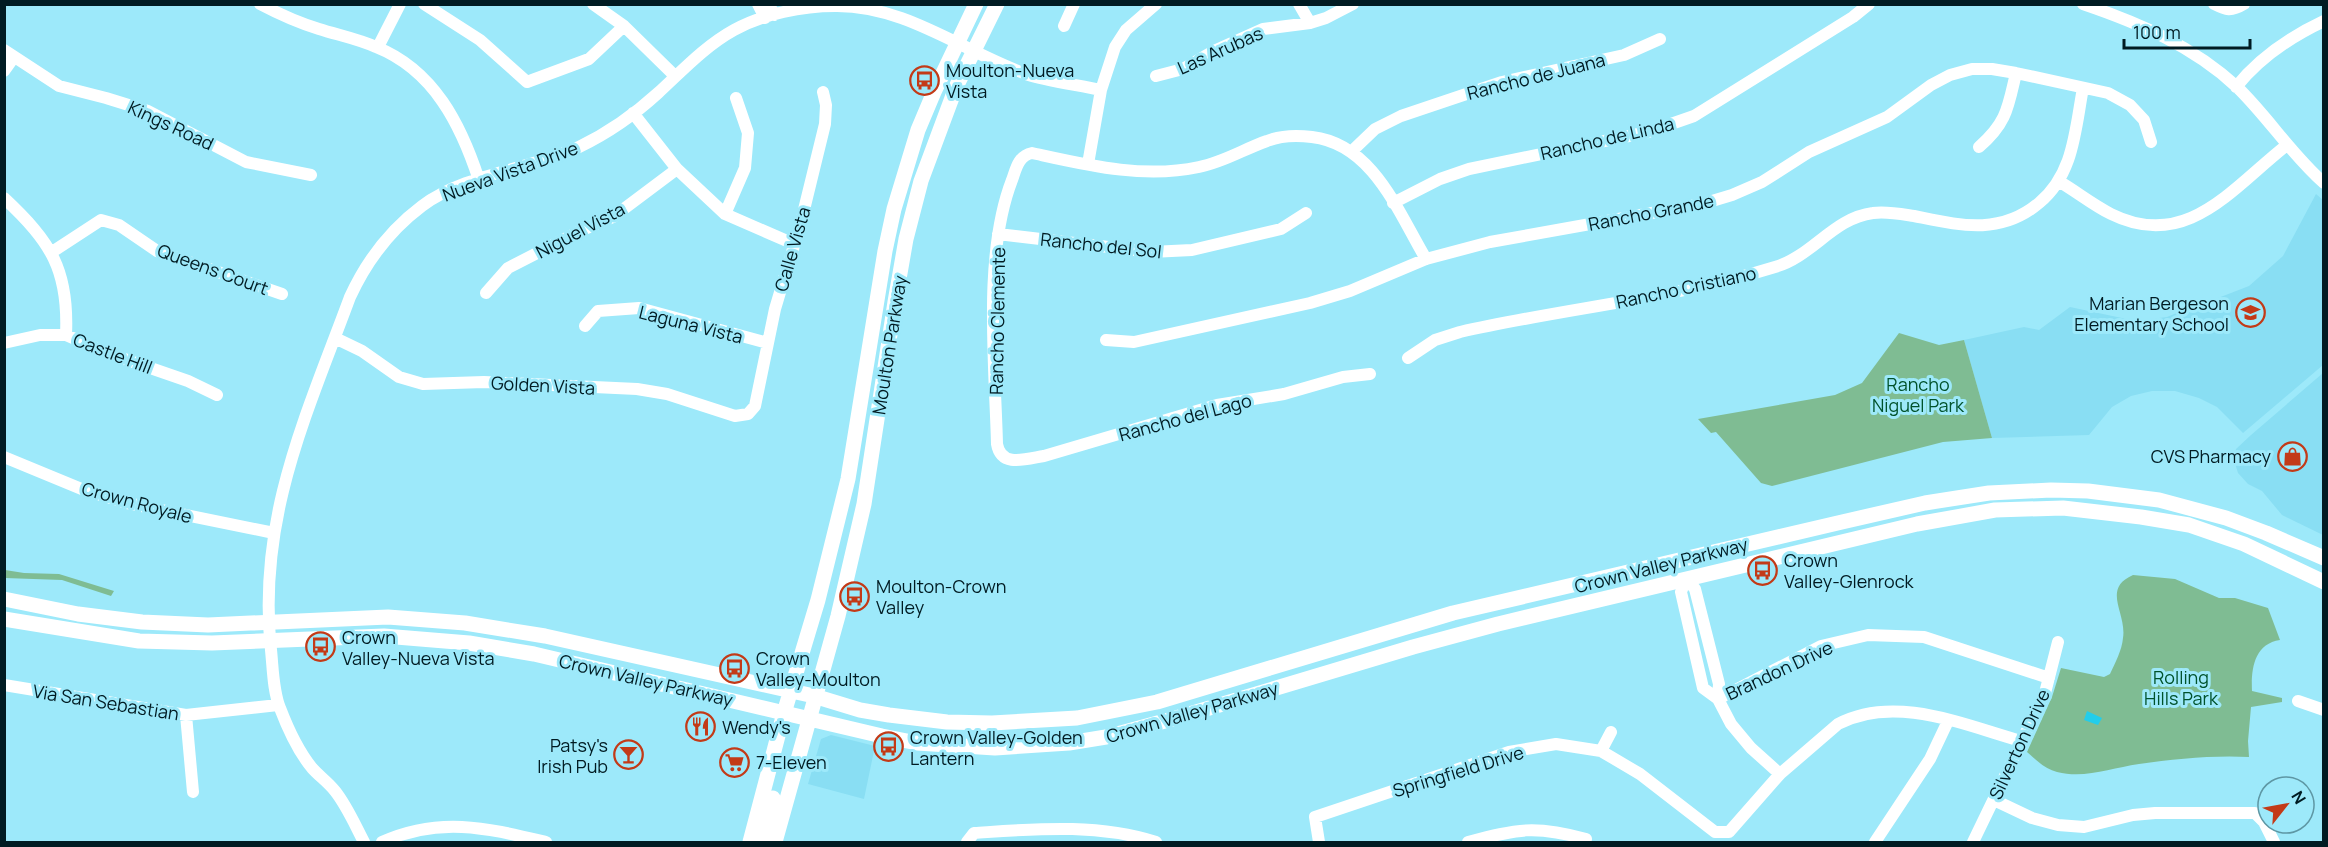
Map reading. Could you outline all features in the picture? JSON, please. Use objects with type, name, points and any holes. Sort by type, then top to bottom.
[{"type":"main road","name":"Moulton Parkway","points":[[750,843],[784,713],[818,600],[848,479],[885,251],[894,209],[918,130],[976,4]]},
{"type":"main road","name":"Moulton Parkway","points":[[775,843],[838,616],[864,504],[906,239],[921,181],[947,108],[997,4]]},
{"type":"main road","name":"Crown Valley Parkway","points":[[4,599],[78,614],[142,622],[208,625],[388,617],[465,623],[545,636],[814,696],[869,712],[947,722],[992,723],[1077,718],[1157,702],[1453,613],[1925,503],[1989,493],[2088,491],[2158,500],[2266,533],[2324,558]]},
{"type":"main road","name":"Crown Valley Parkway","points":[[4,619],[139,641],[212,643],[384,636],[490,646],[534,654],[882,736],[956,747],[995,748],[1069,743],[1148,726],[1463,633],[1917,524],[1995,510],[2062,508],[2189,525],[2244,544],[2324,582]]},
{"type":"main road","points":[[2189,525],[2193,509]]},
{"type":"main road","points":[[1686,578],[1688,569],[1697,564],[1779,544],[1784,535]]},
{"type":"main road","points":[[1639,571],[1647,576],[1679,571],[1686,578]]},
{"type":"main road","points":[[764,790],[773,796],[763,835],[764,843]]},
{"type":"street","points":[[260,4],[295,21],[378,47],[413,71],[440,97],[455,118],[468,145],[479,180]]},
{"type":"street","points":[[378,47],[400,4]]},
{"type":"street","points":[[424,4],[480,40],[527,82],[589,59],[624,26]]},
{"type":"street","points":[[593,4],[624,26],[675,76]]},
{"type":"street","points":[[758,4],[769,13]]},
{"type":"street","points":[[1065,26],[1074,4]]},
{"type":"street","points":[[1299,4],[1310,23]]},
{"type":"street","name":"Las Arubas","points":[[1156,75],[1183,69],[1214,51],[1263,29],[1310,23],[1326,18],[1353,4]]},
{"type":"street","name":"Rancho de Linda","points":[[1393,204],[1440,179],[1469,169],[1648,132],[1694,116],[1833,30],[1869,4]]},
{"type":"street","points":[[2084,4],[2109,8],[2176,42],[2203,60],[2236,87],[2324,183]]},
{"type":"street","points":[[2214,4],[2228,11],[2244,4]]},
{"type":"street","points":[[1153,5],[1126,30],[1115,47],[1101,90],[1088,164],[1115,170],[1173,171],[1200,167],[1227,159],[1267,141],[1285,136],[1321,138],[1352,151],[1366,163],[1382,182],[1426,259]]},
{"type":"street","name":"Nueva Vista Drive","points":[[364,843],[348,810],[301,752],[278,705],[268,621],[270,562],[277,514],[291,457],[359,276],[385,239],[424,204],[442,194],[576,148],[607,133],[709,47],[735,29],[769,13],[810,7],[862,6],[880,10],[906,19],[957,45],[1028,75],[1101,90]]},
{"type":"street","points":[[2236,87],[2266,56],[2295,35],[2324,21]]},
{"type":"street","name":"Rancho de Juana","points":[[1352,151],[1375,129],[1412,112],[1494,84],[1624,55],[1660,39]]},
{"type":"street","points":[[4,71],[9,54]]},
{"type":"street","name":"Kings Road","points":[[9,54],[59,86],[148,111],[246,162],[311,175]]},
{"type":"street","name":"Rancho Grande","points":[[1106,340],[1134,342],[1310,303],[1350,291],[1426,259],[1490,242],[1702,204],[1732,195],[1762,182],[1809,152],[1887,117],[1931,85],[1950,75],[1972,69],[1992,69],[2016,73],[2108,93],[2130,105],[2144,120],[2151,142]]},
{"type":"street","points":[[1979,147],[2003,122],[2016,73]]},
{"type":"street","name":"Rancho Cristiano","points":[[1408,358],[1435,340],[1460,332],[1706,287],[1778,266],[1806,252],[1825,234],[1846,221],[1873,213],[1897,213],[1965,226],[1993,226],[2018,217],[2038,204],[2060,182],[2070,156],[2083,88]]},
{"type":"street","name":"Calle Vista","points":[[755,406],[777,300],[825,124],[826,105],[823,92]]},
{"type":"street","points":[[725,214],[745,168],[748,134],[736,98]]},
{"type":"street","points":[[633,113],[677,169],[725,214],[794,244]]},
{"type":"street","points":[[2060,182],[2111,214],[2140,225],[2172,225],[2198,216],[2218,203],[2287,145]]},
{"type":"street","name":"Rancho Clemente","points":[[1002,457],[997,444],[994,269],[998,234],[1007,192],[1018,163],[1026,154],[1032,153],[1088,164]]},
{"type":"street","name":"Niguel Vista","points":[[486,293],[508,268],[580,231],[613,217],[677,169]]},
{"type":"street","points":[[4,198],[23,216],[52,252],[62,278],[67,306],[66,335]]},
{"type":"street","name":"Rancho del Sol","points":[[998,234],[1152,252],[1173,252],[1192,250],[1281,229],[1306,213]]},
{"type":"street","name":"Queens Court","points":[[52,252],[102,220],[119,225],[157,251],[282,294]]},
{"type":"street","name":"Laguna Vista","points":[[585,326],[598,311],[639,308],[768,343]]},
{"type":"street","name":"Castle Hill","points":[[5,343],[40,335],[66,335],[107,353],[188,381],[217,395]]},
{"type":"street","name":"Golden Vista","points":[[335,338],[362,351],[399,377],[423,384],[506,383],[637,389],[667,394],[740,416],[748,414],[755,406]]},
{"type":"street","name":"Rancho del Lago","points":[[1002,457],[1016,461],[1044,456],[1217,405],[1284,394],[1343,377],[1370,374]]},
{"type":"street","name":"Crown Royale","points":[[4,457],[84,490],[127,503],[274,532]]},
{"type":"street","points":[[1686,578],[1695,589],[1719,684],[1718,699]]},
{"type":"street","points":[[1686,578],[1681,592],[1703,688],[1718,699],[1731,724],[1751,748],[1780,774]]},
{"type":"street","name":"Brandon Drive","points":[[1718,699],[1821,646],[1868,635],[1924,637],[2049,678]]},
{"type":"street","name":"Silverton Drive","points":[[1972,843],[2044,693],[2058,642]]},
{"type":"street","points":[[1696,660],[1712,656]]},
{"type":"street","name":"Via San Sebastian","points":[[4,685],[186,715],[278,705]]},
{"type":"street","points":[[2298,701],[2324,710]]},
{"type":"street","name":"Springfield Drive","points":[[1319,843],[1316,818],[1509,752],[1556,744],[1601,752],[1640,774],[1715,832],[1729,832],[1780,774],[1838,724],[1847,719],[1881,711],[1903,711],[2020,741]]},
{"type":"street","points":[[186,715],[193,792]]},
{"type":"street","points":[[1875,843],[1930,759],[1948,721]]},
{"type":"street","points":[[1601,752],[1611,732]]},
{"type":"street","points":[[1994,800],[2032,818],[2058,825],[2084,827],[2133,815],[2155,813],[2255,813],[2264,822],[2274,843]]},
{"type":"street","points":[[382,843],[398,835],[429,827],[462,826],[546,843]]},
{"type":"street","points":[[971,838],[1059,827],[1141,838],[1156,843]]},
{"type":"street","points":[[1468,843],[1530,829],[1555,830],[1586,839]]},
{"type":"shaded area","name":"Marian Bergeson Elementary School","points":[[2316,194],[2323,200],[2323,365],[2243,433],[2217,407],[2199,398],[2175,391],[2152,391],[2131,396],[2112,407],[2089,435],[1992,438],[1964,340],[2024,327],[2039,330],[2070,307],[2136,321],[2167,317],[2186,309],[2207,305],[2218,298],[2249,286],[2283,256]]},
{"type":"shaded area","points":[[2323,373],[2323,535],[2282,515],[2262,491],[2248,484],[2238,473],[2234,460],[2236,449]]},
{"type":"shaded area","points":[[2087,711],[2102,718],[2098,725],[2084,720]]},
{"type":"shaded area","points":[[831,735],[875,746],[864,799],[808,784],[821,739]]},
{"type":"green space","name":"Rancho Niguel Park","points":[[1899,333],[1939,345],[1964,340],[1992,438],[1943,442],[1772,486],[1761,483],[1716,432],[1711,433],[1698,419],[1835,395],[1862,383]]},
{"type":"green space","points":[[5,570],[59,574],[114,591],[111,596],[62,580],[5,578]]},
{"type":"green space","name":"Rolling Hills Park","points":[[2133,575],[2175,579],[2219,598],[2235,598],[2268,608],[2280,640],[2271,642],[2259,652],[2252,674],[2252,691],[2282,698],[2282,702],[2251,707],[2249,757],[2180,759],[2098,772],[2067,774],[2053,771],[2027,752],[2052,697],[2061,668],[2104,677],[2110,674],[2120,652],[2123,638],[2118,587]]},
{"type":"place","name":"Moulton-Nueva Vista","points":[[925,80]]},
{"type":"place","name":"Marian Bergeson Elementary School","points":[[2250,313]]},
{"type":"place","name":"CVS Pharmacy","points":[[2292,456]]},
{"type":"place","name":"Crown Valley-Glenrock","points":[[1763,570]]},
{"type":"place","name":"Moulton-Crown Valley","points":[[855,596]]},
{"type":"place","name":"Crown Valley-Nueva Vista","points":[[321,647]]},
{"type":"place","name":"Crown Valley-Moulton","points":[[735,668]]},
{"type":"place","name":"Wendy's","points":[[701,727]]},
{"type":"place","name":"Crown Valley-Golden Lantern","points":[[889,747]]},
{"type":"place","name":"Patsy's Irish Pub","points":[[629,755]]},
{"type":"place","name":"7-Eleven","points":[[735,762]]}]
